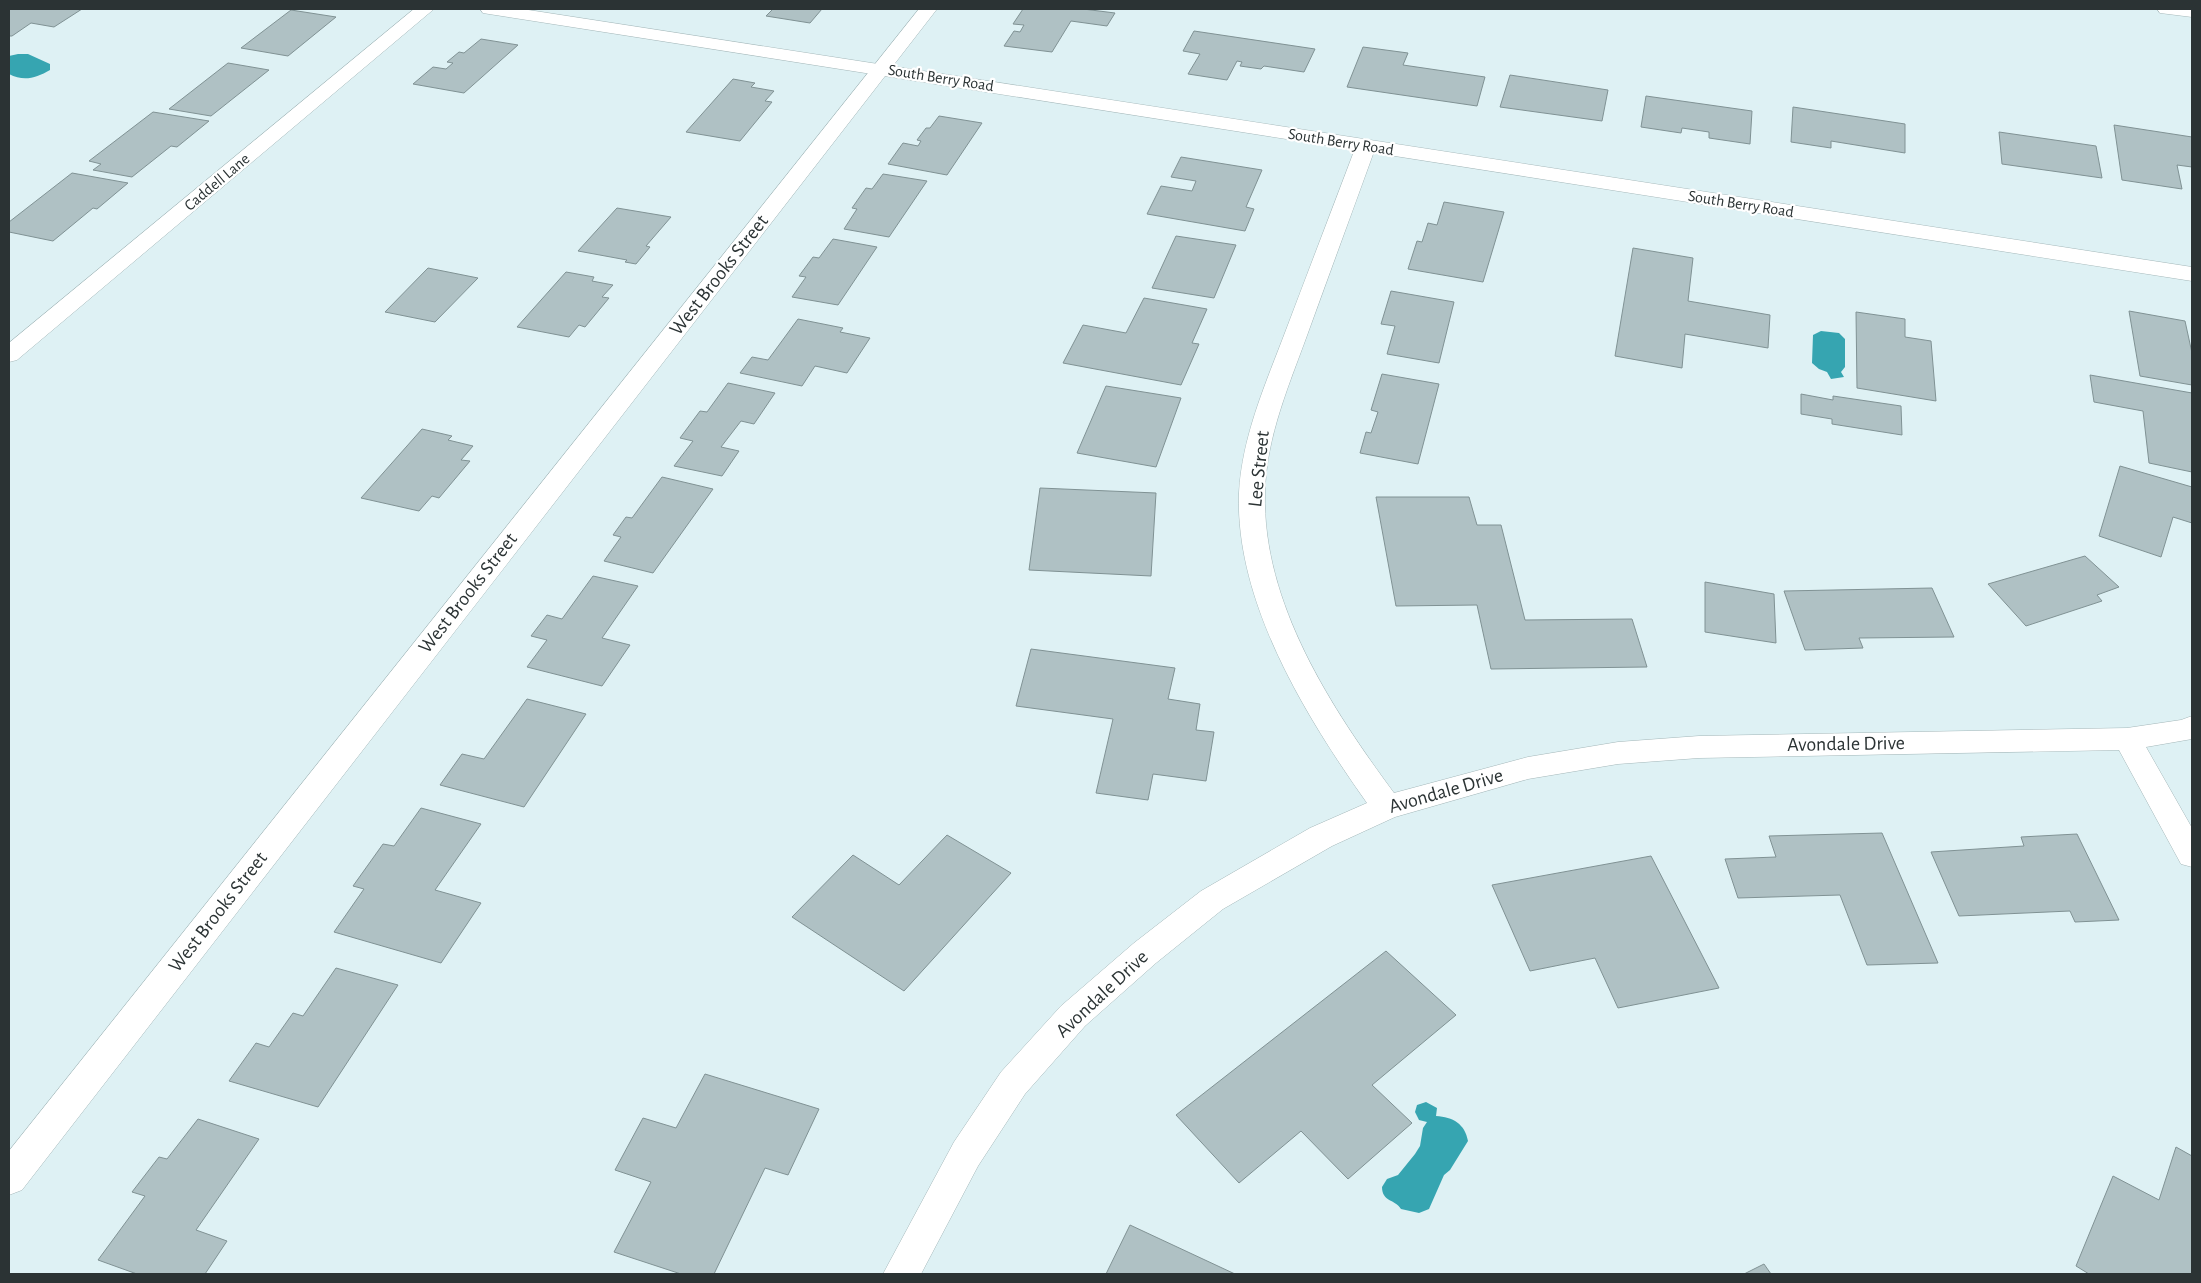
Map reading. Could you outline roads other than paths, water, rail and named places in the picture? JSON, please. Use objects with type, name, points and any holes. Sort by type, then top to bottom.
[{"type":"street","name":"Caddell Lane","points":[[9,355],[425,9]]},
{"type":"street","name":"South Berry Road","points":[[490,9],[2192,274]]},
{"type":"street","name":"West Brooks Street","points":[[9,1178],[928,9]]},
{"type":"street","points":[[2166,9],[2192,12]]},
{"type":"street","name":"Lee Street","points":[[1366,146],[1265,418],[1257,453],[1252,502],[1264,582],[1282,634],[1305,682],[1355,764],[1387,807]]},
{"type":"street","name":"Avondale Drive","points":[[902,1274],[966,1154],[1013,1083],[1073,1016],[1145,953],[1212,900],[1321,837],[1387,807],[1528,768],[1618,752],[1699,747],[2127,739],[2185,730],[2192,727]]},
{"type":"street","points":[[2127,739],[2192,855]]},
{"type":"water","points":[[28,54],[50,64],[50,70],[30,78],[20,78],[9,74],[9,56]]},
{"type":"water","points":[[1821,331],[1839,333],[1845,339],[1845,367],[1841,372],[1844,377],[1831,379],[1827,372],[1819,369],[1812,363],[1813,335]]},
{"type":"water","points":[[1426,1102],[1437,1108],[1436,1116],[1453,1120],[1461,1126],[1468,1141],[1450,1170],[1444,1175],[1429,1209],[1419,1213],[1401,1209],[1386,1198],[1382,1187],[1387,1179],[1398,1175],[1420,1146],[1423,1128],[1427,1122],[1419,1120],[1415,1112],[1417,1105]]}]
